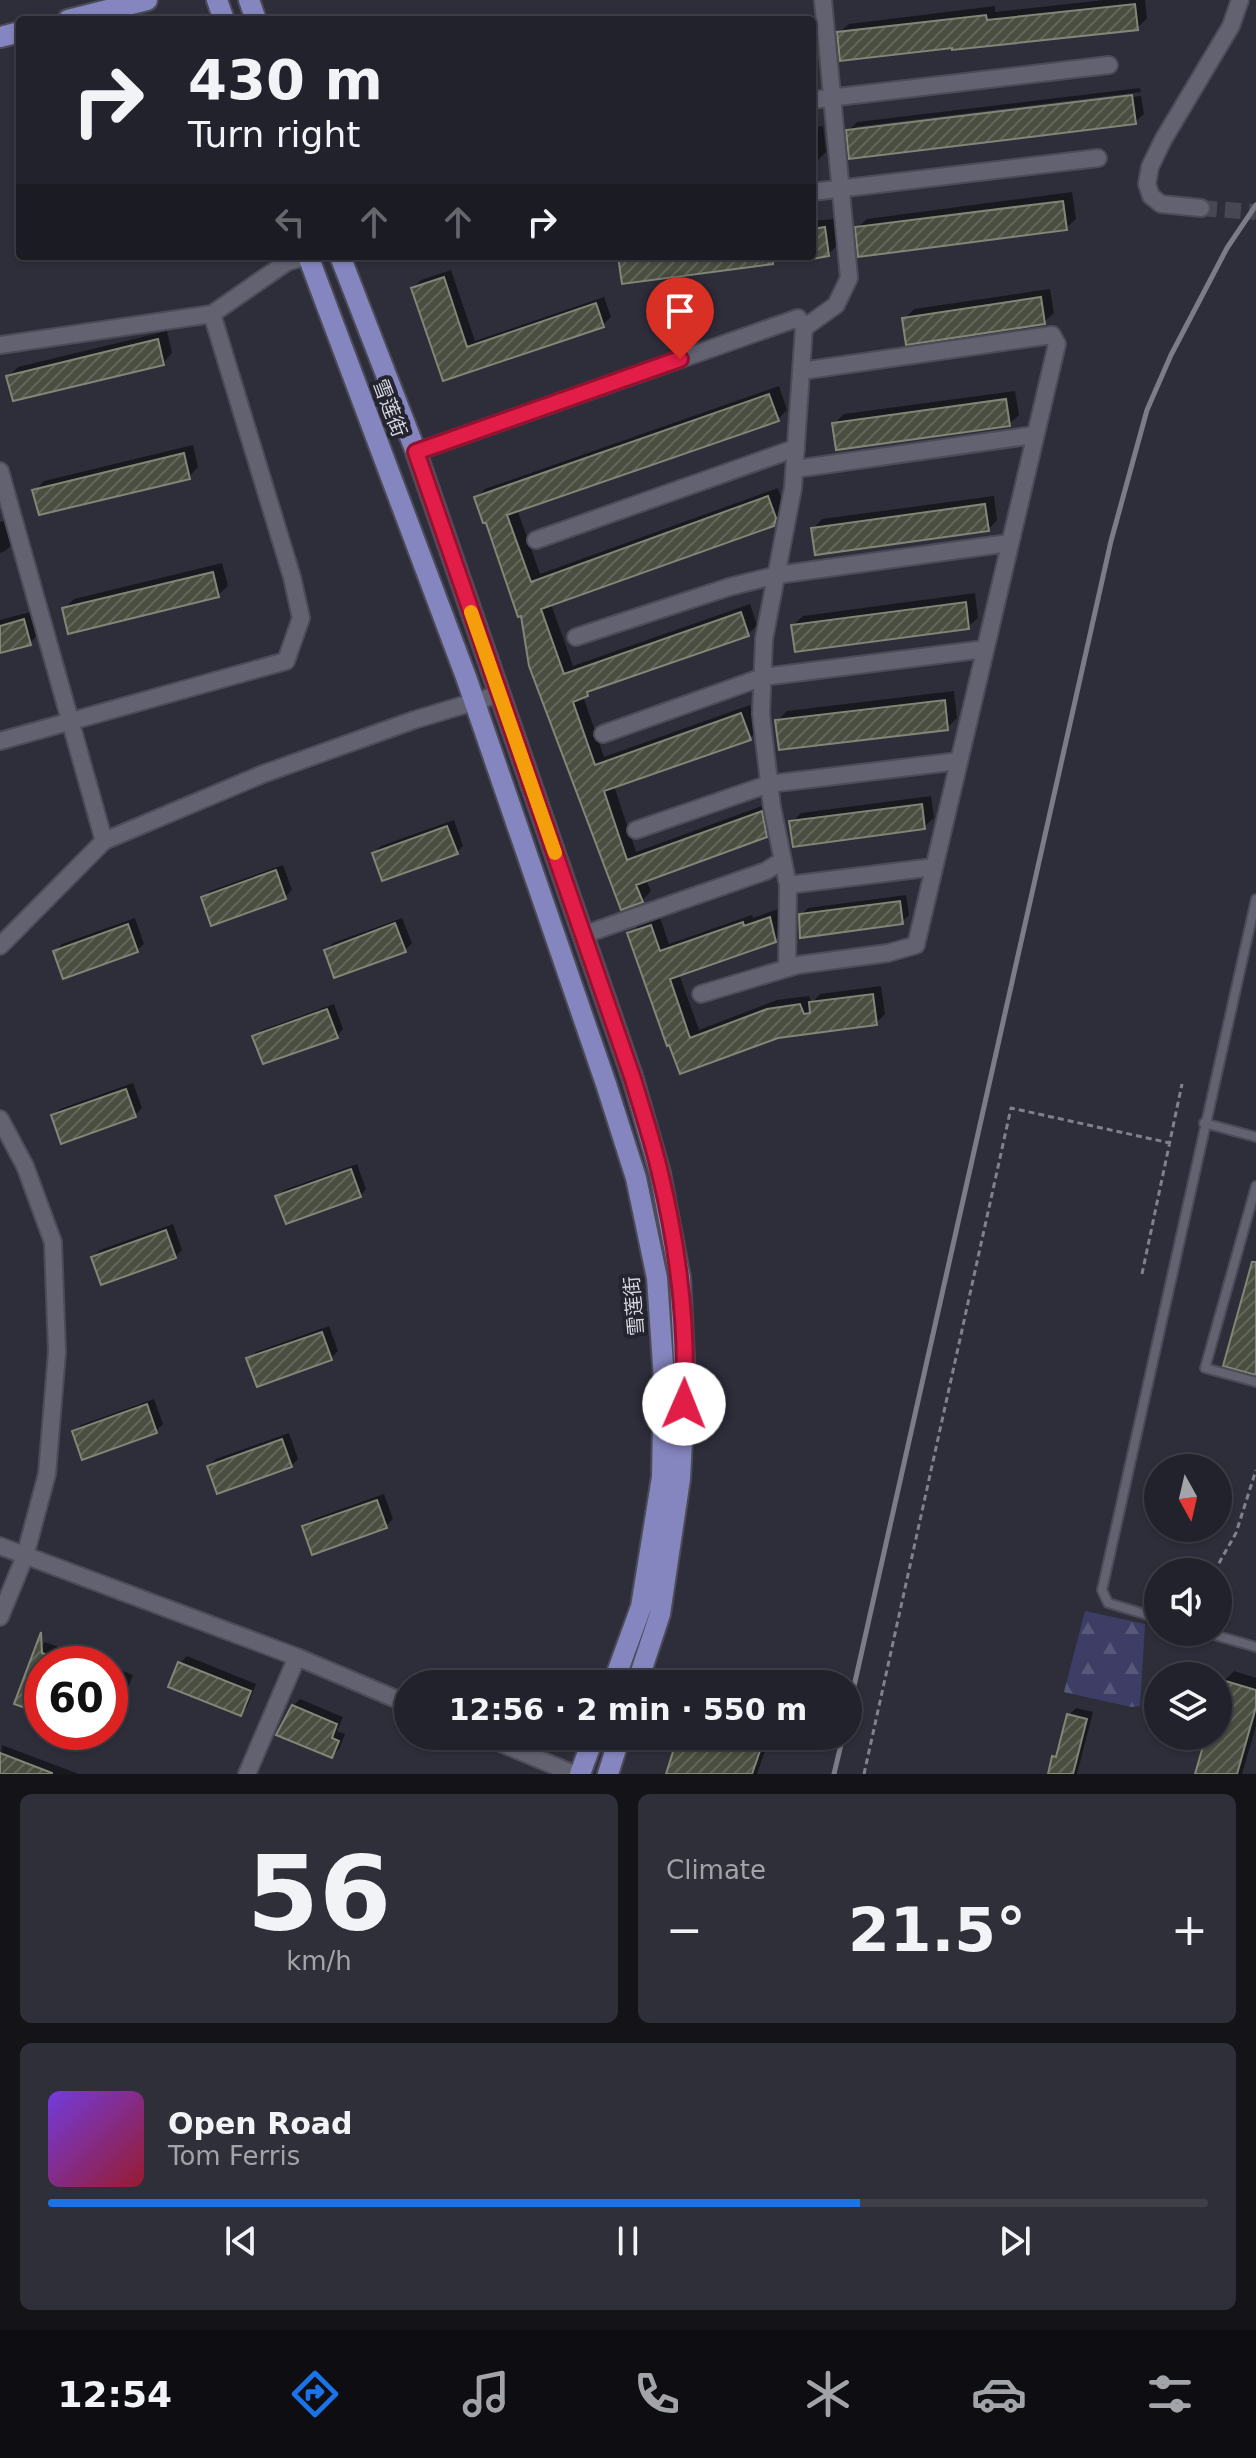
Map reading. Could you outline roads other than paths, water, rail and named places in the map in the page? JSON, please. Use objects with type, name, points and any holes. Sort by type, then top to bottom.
[{"type":"main road","points":[[84,16],[147,0]]},
{"type":"main road","name":"雪莲街","points":[[309,260],[474,702],[636,1178],[657,1278],[664,1379],[662,1477],[641,1607],[618,1670]]},
{"type":"main road","name":"雪莲街","points":[[342,260],[416,452],[633,1079],[660,1173],[680,1278],[685,1379],[680,1479],[660,1614],[642,1670]]},
{"type":"main road","points":[[577,1774],[588,1750]]},
{"type":"main road","points":[[608,1774],[616,1750]]},
{"type":"street","points":[[804,328],[836,305],[849,278],[823,0]]},
{"type":"street","points":[[1201,208],[1161,204],[1151,196],[1147,184],[1150,167],[1231,26],[1240,0]]},
{"type":"street","points":[[816,99],[1109,65]]},
{"type":"street","points":[[816,192],[1098,158]]},
{"type":"street","points":[[0,345],[212,314],[294,260]]},
{"type":"street","points":[[0,741],[286,661],[301,618],[292,577],[212,314]]},
{"type":"street","points":[[416,452],[798,318],[804,328],[795,469],[764,639],[761,714],[769,784],[788,885],[787,968]]},
{"type":"street","points":[[701,994],[787,968],[888,953],[916,945],[1057,344],[1052,335],[801,371]]},
{"type":"street","points":[[795,469],[1034,435]]},
{"type":"street","points":[[536,540],[796,448]]},
{"type":"street","points":[[0,471],[104,841]]},
{"type":"street","points":[[576,637],[729,587],[777,575],[1009,543]]},
{"type":"street","points":[[603,734],[763,677],[985,649]]},
{"type":"street","points":[[0,946],[104,841],[263,774],[414,720],[500,694]]},
{"type":"street","points":[[636,830],[769,784],[959,761]]},
{"type":"street","points":[[583,935],[766,871],[783,860]]},
{"type":"street","points":[[788,885],[934,867]]},
{"type":"street","points":[[0,1119],[25,1166],[53,1242],[57,1352],[47,1474],[25,1556],[0,1617]]},
{"type":"street","points":[[0,1546],[297,1657],[394,1698]]},
{"type":"street","points":[[247,1774],[297,1657]]},
{"type":"street","points":[[518,1750],[577,1774]]},
{"type":"lane","points":[[1144,1614],[1108,1603],[1102,1590],[1256,899]]},
{"type":"lane","points":[[1204,1123],[1256,1137]]},
{"type":"lane","points":[[1256,1186],[1205,1368],[1256,1382]]},
{"type":"lane","points":[[1245,1226],[1256,1229]]},
{"type":"lane","points":[[1232,1640],[1256,1647]]},
{"type":"tunnel","points":[[1201,208],[1256,212]]},
{"type":"railway","points":[[858,1670],[1111,541],[1147,410],[1171,355],[1227,248],[1256,205]]},
{"type":"railway","points":[[834,1774],[840,1750]]}]
